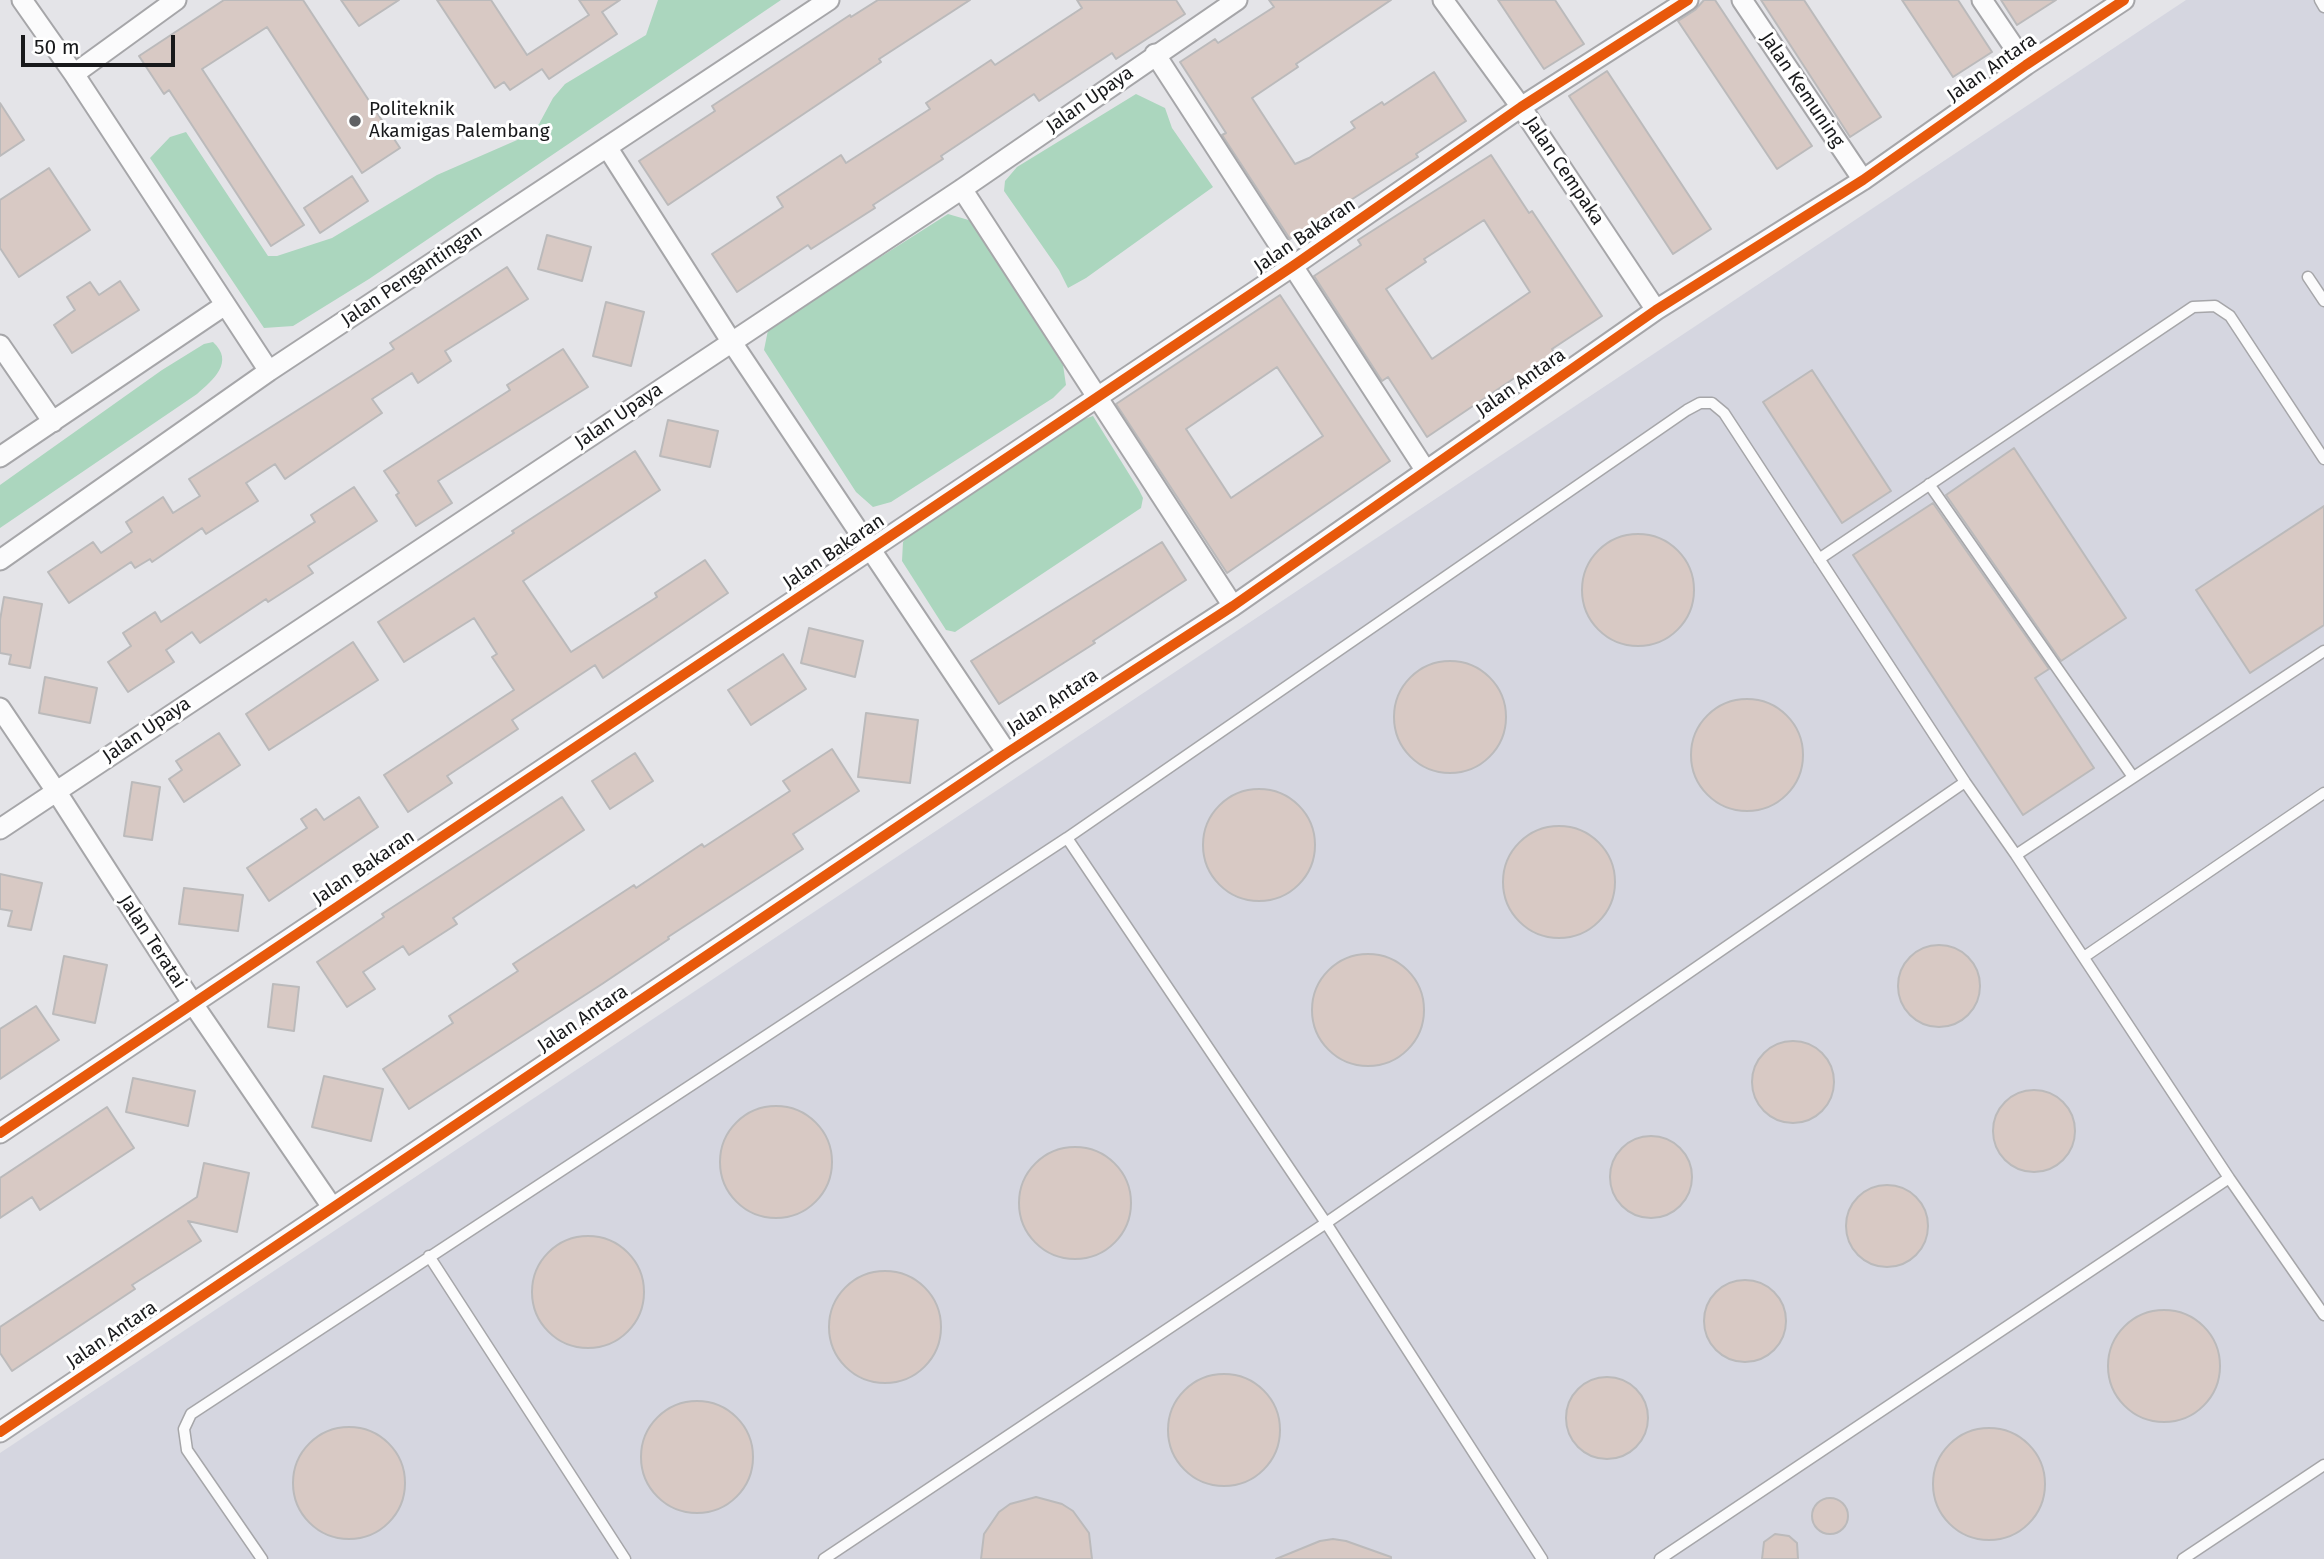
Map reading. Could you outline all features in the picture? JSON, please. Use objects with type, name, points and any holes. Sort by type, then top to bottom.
[{"type":"street","points":[[22,0],[74,74],[268,371]]},
{"type":"street","points":[[74,74],[176,0]]},
{"type":"street","name":"Jalan Pengantingan","points":[[0,560],[268,371],[829,0]]},
{"type":"street","name":"Jalan Upaya","points":[[0,829],[962,189],[1237,0]]},
{"type":"street","name":"Jalan Cempaka","points":[[1443,0],[1521,107],[1656,310]]},
{"type":"street","name":"Jalan Bakaran","points":[[0,1133],[1293,266],[1521,107],[1688,0]]},
{"type":"street","name":"Jalan Kemuning","points":[[1742,0],[1863,180]]},
{"type":"street","points":[[1982,0],[2026,65]]},
{"type":"street","name":"Jalan Antara","points":[[0,1433],[1007,753],[1233,606],[1656,310],[1863,180],[2026,65],[2124,0]]},
{"type":"street","points":[[1155,54],[1426,471]]},
{"type":"street","points":[[607,147],[732,341],[1007,753]]},
{"type":"street","points":[[962,189],[1233,606]]},
{"type":"street","points":[[0,457],[225,305]]},
{"type":"street","points":[[0,345],[53,422]]},
{"type":"street","name":"Jalan Teratai","points":[[0,708],[193,1004],[332,1207]]},
{"type":"lane","points":[[2320,0],[2324,7]]},
{"type":"lane","points":[[2308,277],[2324,301]]},
{"type":"lane","points":[[1819,559],[2193,307],[2215,306],[2230,316],[2324,459]]},
{"type":"lane","points":[[262,1559],[187,1450],[184,1429],[191,1414],[1067,838],[1700,403],[1712,403],[1724,413],[1965,782],[2324,1315]]},
{"type":"lane","points":[[1929,484],[2133,777]]},
{"type":"lane","points":[[2016,855],[2324,651]]},
{"type":"lane","points":[[824,1559],[1326,1223],[1965,782]]},
{"type":"lane","points":[[2084,957],[2324,793]]},
{"type":"lane","points":[[1067,838],[1326,1223],[1542,1559]]},
{"type":"lane","points":[[1660,1559],[2230,1178]]},
{"type":"lane","points":[[429,1256],[625,1559]]},
{"type":"lane","points":[[2183,1559],[2324,1465]]},
{"type":"shaded area","points":[[2186,0],[2324,0],[2324,1559],[0,1559],[0,1453]]},
{"type":"green space","points":[[658,0],[781,0],[369,279],[293,326],[264,328],[150,158],[170,137],[186,132],[268,256],[277,256],[332,238],[437,175],[524,137],[539,124],[553,98],[565,84],[646,35]]},
{"type":"green space","points":[[1136,94],[1165,108],[1172,128],[1213,187],[1068,288],[1059,270],[1004,191],[1005,181],[1017,167]]},
{"type":"green space","points":[[948,214],[972,221],[1063,365],[1066,385],[1053,398],[891,502],[873,507],[856,492],[764,350],[768,330]]},
{"type":"green space","points":[[213,342],[219,349],[222,364],[215,377],[197,394],[0,528],[0,485],[162,370],[204,344]]},
{"type":"green space","points":[[1093,416],[1139,490],[1143,498],[1141,508],[955,632],[946,630],[902,561],[903,542],[912,530],[1075,422]]},
{"type":"building","name":"Politeknik Akamigas Palembang","points":[[224,0],[303,0],[400,148],[362,173],[267,27],[202,69],[304,225],[271,246],[169,90],[164,94],[139,56]]},
{"type":"building","points":[[341,0],[399,0],[359,26]]},
{"type":"building","points":[[437,0],[491,0],[527,55],[589,15],[579,0],[620,0],[602,12],[617,34],[549,79],[542,69],[510,90],[504,82],[495,88]]},
{"type":"building","points":[[878,0],[970,0],[879,59],[881,62],[668,205],[639,161],[715,111],[712,106],[850,15],[851,17]]},
{"type":"building","points":[[1077,0],[1176,0],[1185,14],[1116,59],[1112,53],[1039,101],[1034,94],[941,156],[943,159],[873,205],[875,208],[811,249],[808,245],[737,292],[712,254],[783,207],[777,197],[841,155],[846,163],[930,109],[926,103],[991,60],[995,65],[1082,8]]},
{"type":"building","points":[[1269,0],[1391,0],[1296,64],[1298,67],[1252,98],[1295,164],[1355,128],[1351,122],[1382,102],[1384,105],[1434,72],[1466,121],[1416,154],[1418,157],[1290,239],[1222,135],[1226,133],[1180,62],[1215,39],[1218,43],[1274,7]]},
{"type":"building","points":[[1498,0],[1555,0],[1584,44],[1544,69]]},
{"type":"building","points":[[1704,0],[1715,0],[1812,146],[1777,169],[1678,21],[1695,10]]},
{"type":"building","points":[[1761,0],[1804,0],[1881,117],[1850,137]]},
{"type":"building","points":[[1902,0],[1958,0],[1992,52],[1953,77]]},
{"type":"building","points":[[2001,0],[2056,0],[2017,25]]},
{"type":"building","points":[[1607,71],[1711,229],[1673,254],[1569,96]]},
{"type":"building","points":[[0,103],[24,140],[0,156]]},
{"type":"building","points":[[1491,155],[1602,316],[1552,349],[1556,355],[1518,380],[1516,377],[1427,437],[1388,377],[1382,381],[1314,276],[1361,245],[1358,240]],"holes":[[[1484,220],[1530,292],[1432,359],[1386,289],[1426,262],[1424,259]]]},
{"type":"building","points":[[49,168],[90,230],[19,277],[0,248],[0,200]]},
{"type":"building","points":[[352,176],[368,201],[320,233],[304,208]]},
{"type":"building","points":[[547,235],[591,247],[582,281],[538,269]]},
{"type":"building","points":[[507,267],[528,299],[445,351],[451,361],[418,383],[412,373],[372,399],[382,413],[285,479],[275,464],[246,483],[258,501],[206,534],[202,528],[152,562],[150,559],[135,568],[131,562],[69,603],[48,572],[93,542],[101,553],[132,532],[126,522],[163,497],[173,513],[200,496],[189,479],[394,349],[390,343]]},
{"type":"building","points":[[120,281],[139,310],[72,353],[54,325],[75,310],[67,297],[90,282],[99,295]]},
{"type":"building","points":[[1280,295],[1390,461],[1227,573],[1116,404]],"holes":[[[1277,367],[1323,436],[1231,498],[1186,429]]]},
{"type":"building","points":[[606,302],[644,312],[631,366],[593,356]]},
{"type":"building","points":[[563,349],[588,387],[438,481],[452,503],[416,526],[384,471],[510,390],[507,385]]},
{"type":"building","points":[[1812,370],[1891,491],[1842,523],[1763,402]]},
{"type":"building","points":[[668,420],[718,431],[710,467],[660,456]]},
{"type":"building","points":[[2014,448],[2126,618],[2061,661],[1946,495]]},
{"type":"building","points":[[635,451],[660,490],[523,581],[571,652],[657,597],[655,593],[705,560],[728,593],[603,678],[595,665],[512,720],[518,729],[447,776],[452,783],[408,812],[384,775],[514,690],[492,657],[497,654],[474,618],[404,662],[378,622]]},
{"type":"building","points":[[354,487],[377,521],[308,566],[313,573],[268,602],[266,599],[200,643],[192,632],[166,650],[174,662],[128,692],[108,662],[131,646],[123,633],[155,612],[161,622],[315,522],[311,515]]},
{"type":"building","points":[[1933,503],[2049,669],[2035,678],[2094,768],[2023,815],[1853,555]]},
{"type":"building","points":[[2324,506],[2324,625],[2250,673],[2196,590]]},
{"type":"building","points":[[1638,534],[1659,538],[1677,551],[1690,569],[1694,590],[1690,611],[1677,629],[1659,642],[1638,646],[1617,642],[1599,629],[1586,611],[1582,590],[1586,569],[1599,551],[1617,538]]},
{"type":"building","points":[[1162,542],[1186,580],[1093,641],[1095,643],[999,704],[971,661]]},
{"type":"building","points":[[4,597],[42,604],[30,668],[9,664],[11,655],[0,653],[0,620]]},
{"type":"building","points":[[809,628],[863,641],[855,677],[801,663]]},
{"type":"building","points":[[353,642],[378,680],[269,750],[246,714]]},
{"type":"building","points":[[783,654],[806,689],[751,725],[728,690]]},
{"type":"building","points":[[1450,661],[1471,665],[1489,678],[1502,696],[1506,717],[1502,738],[1489,756],[1471,769],[1450,773],[1429,769],[1411,756],[1398,738],[1394,717],[1398,696],[1411,678],[1429,665]]},
{"type":"building","points":[[45,677],[97,688],[90,723],[39,713]]},
{"type":"building","points":[[1747,699],[1768,703],[1786,716],[1799,734],[1803,755],[1799,776],[1786,794],[1768,807],[1747,811],[1726,807],[1708,794],[1695,776],[1691,755],[1695,734],[1708,716],[1726,703]]},
{"type":"building","points":[[866,713],[918,720],[910,783],[858,777]]},
{"type":"building","points":[[219,733],[240,765],[184,802],[169,779],[182,770],[176,761]]},
{"type":"building","points":[[832,749],[859,791],[793,834],[803,849],[409,1109],[383,1069],[453,1023],[449,1016],[518,971],[513,964],[634,885],[636,888],[790,791],[783,781]]},
{"type":"building","points":[[635,753],[653,781],[610,809],[592,781]]},
{"type":"building","points":[[132,782],[160,787],[152,840],[124,836]]},
{"type":"building","points":[[1259,789],[1280,793],[1298,806],[1311,824],[1315,845],[1311,866],[1298,884],[1280,897],[1259,901],[1238,897],[1220,884],[1207,866],[1203,845],[1207,824],[1220,806],[1238,793]]},
{"type":"building","points":[[359,797],[378,827],[269,901],[247,868],[307,828],[301,819],[316,809],[324,820]]},
{"type":"building","points":[[562,797],[584,830],[453,918],[457,924],[409,955],[403,946],[363,972],[375,989],[347,1007],[317,962],[384,917],[382,914]]},
{"type":"building","points":[[1559,826],[1580,830],[1598,843],[1611,861],[1615,882],[1611,903],[1598,921],[1580,934],[1559,938],[1538,934],[1520,921],[1507,903],[1503,882],[1507,861],[1520,843],[1538,830]]},
{"type":"building","points":[[0,874],[42,883],[31,930],[8,926],[12,911],[0,909]]},
{"type":"building","points":[[184,888],[243,895],[238,931],[179,924]]},
{"type":"building","points":[[1939,945],[1955,948],[1968,957],[1977,970],[1980,986],[1977,1002],[1968,1015],[1955,1024],[1939,1027],[1923,1024],[1910,1015],[1901,1002],[1898,986],[1901,970],[1910,957],[1923,948]]},
{"type":"building","points":[[1368,954],[1389,958],[1408,970],[1420,989],[1424,1010],[1420,1031],[1408,1050],[1389,1062],[1368,1066],[1347,1062],[1328,1050],[1316,1031],[1312,1010],[1316,989],[1328,970],[1347,958]]},
{"type":"building","points":[[64,956],[107,965],[95,1023],[53,1014]]},
{"type":"building","points":[[273,984],[299,987],[294,1031],[268,1027]]},
{"type":"building","points":[[36,1006],[59,1040],[0,1079],[0,1029]]},
{"type":"building","points":[[1793,1041],[1809,1044],[1822,1053],[1831,1066],[1834,1082],[1831,1098],[1822,1111],[1809,1120],[1793,1123],[1777,1120],[1764,1111],[1755,1098],[1752,1082],[1755,1066],[1764,1053],[1777,1044]]},
{"type":"building","points":[[324,1076],[383,1089],[371,1141],[312,1127]]},
{"type":"building","points":[[133,1078],[195,1091],[188,1126],[126,1112]]},
{"type":"building","points":[[2034,1090],[2050,1093],[2063,1102],[2072,1115],[2075,1131],[2072,1147],[2063,1160],[2050,1169],[2034,1172],[2018,1169],[2005,1160],[1996,1147],[1993,1131],[1996,1115],[2005,1102],[2018,1093]]},
{"type":"building","points":[[776,1106],[797,1110],[816,1122],[828,1141],[832,1162],[828,1183],[816,1202],[797,1214],[776,1218],[755,1214],[736,1202],[724,1183],[720,1162],[724,1141],[736,1122],[755,1110]]},
{"type":"building","points":[[107,1107],[134,1148],[40,1210],[32,1197],[0,1218],[0,1178]]},
{"type":"building","points":[[1651,1136],[1667,1139],[1680,1148],[1689,1161],[1692,1177],[1689,1193],[1680,1206],[1667,1215],[1651,1218],[1635,1215],[1622,1206],[1613,1193],[1610,1177],[1613,1161],[1622,1148],[1635,1139]]},
{"type":"building","points":[[1075,1147],[1096,1151],[1115,1163],[1127,1182],[1131,1203],[1127,1224],[1115,1243],[1096,1255],[1075,1259],[1054,1255],[1035,1243],[1023,1224],[1019,1203],[1023,1182],[1035,1163],[1054,1151]]},
{"type":"building","points":[[204,1163],[249,1173],[237,1232],[188,1221],[201,1241],[132,1285],[135,1289],[12,1371],[0,1353],[0,1327],[197,1197]]},
{"type":"building","points":[[1887,1185],[1903,1188],[1916,1197],[1925,1210],[1928,1226],[1925,1242],[1916,1255],[1903,1264],[1887,1267],[1871,1264],[1858,1255],[1849,1242],[1846,1226],[1849,1210],[1858,1197],[1871,1188]]},
{"type":"building","points":[[588,1236],[609,1240],[628,1252],[640,1271],[644,1292],[640,1313],[628,1332],[609,1344],[588,1348],[567,1344],[548,1332],[536,1313],[532,1292],[536,1271],[548,1252],[567,1240]]},
{"type":"building","points":[[885,1271],[906,1275],[924,1288],[937,1306],[941,1327],[937,1348],[924,1366],[906,1379],[885,1383],[864,1379],[846,1366],[833,1348],[829,1327],[833,1306],[846,1288],[864,1275]]},
{"type":"building","points":[[1745,1280],[1761,1283],[1774,1292],[1783,1305],[1786,1321],[1783,1337],[1774,1350],[1761,1359],[1745,1362],[1729,1359],[1716,1350],[1707,1337],[1704,1321],[1707,1305],[1716,1292],[1729,1283]]},
{"type":"building","points":[[2164,1310],[2185,1314],[2204,1326],[2216,1345],[2220,1366],[2216,1387],[2204,1406],[2185,1418],[2164,1422],[2143,1418],[2124,1406],[2112,1387],[2108,1366],[2112,1345],[2124,1326],[2143,1314]]},
{"type":"building","points":[[1224,1374],[1245,1378],[1264,1390],[1276,1409],[1280,1430],[1276,1451],[1264,1470],[1245,1482],[1224,1486],[1203,1482],[1184,1470],[1172,1451],[1168,1430],[1172,1409],[1184,1390],[1203,1378]]},
{"type":"building","points":[[1607,1377],[1623,1380],[1636,1389],[1645,1402],[1648,1418],[1645,1434],[1636,1447],[1623,1456],[1607,1459],[1591,1456],[1578,1447],[1569,1434],[1566,1418],[1569,1402],[1578,1389],[1591,1380]]},
{"type":"building","points":[[697,1401],[718,1405],[736,1418],[749,1436],[753,1457],[749,1478],[736,1496],[718,1509],[697,1513],[676,1509],[658,1496],[645,1478],[641,1457],[645,1436],[658,1418],[676,1405]]},
{"type":"building","points":[[349,1427],[370,1431],[388,1444],[401,1462],[405,1483],[401,1504],[388,1522],[370,1535],[349,1539],[328,1535],[310,1522],[297,1504],[293,1483],[297,1462],[310,1444],[328,1431]]},
{"type":"building","points":[[1989,1428],[2010,1432],[2028,1445],[2041,1463],[2045,1484],[2041,1505],[2028,1523],[2010,1536],[1989,1540],[1968,1536],[1950,1523],[1937,1505],[1933,1484],[1937,1463],[1950,1445],[1968,1432]]},
{"type":"building","points":[[1036,1497],[1062,1504],[1073,1511],[1089,1533],[1092,1559],[981,1559],[984,1534],[999,1512],[1010,1504]]},
{"type":"building","points":[[1830,1498],[1842,1504],[1848,1516],[1842,1528],[1830,1534],[1818,1528],[1812,1516],[1818,1504]]},
{"type":"building","points":[[1775,1534],[1789,1536],[1797,1543],[1798,1559],[1762,1559],[1764,1542]]},
{"type":"building","points":[[1320,1541],[1346,1541],[1391,1559],[1276,1559]]},
{"type":"cycle path","points":[[0,1133],[1293,266],[1521,107],[1688,0]]},
{"type":"cycle path","points":[[0,1432],[1007,753],[1233,606],[1656,310],[1863,180],[2026,65],[2124,0]]},
{"type":"place","name":"Politeknik Akamigas Palembang","points":[[355,121]]}]
